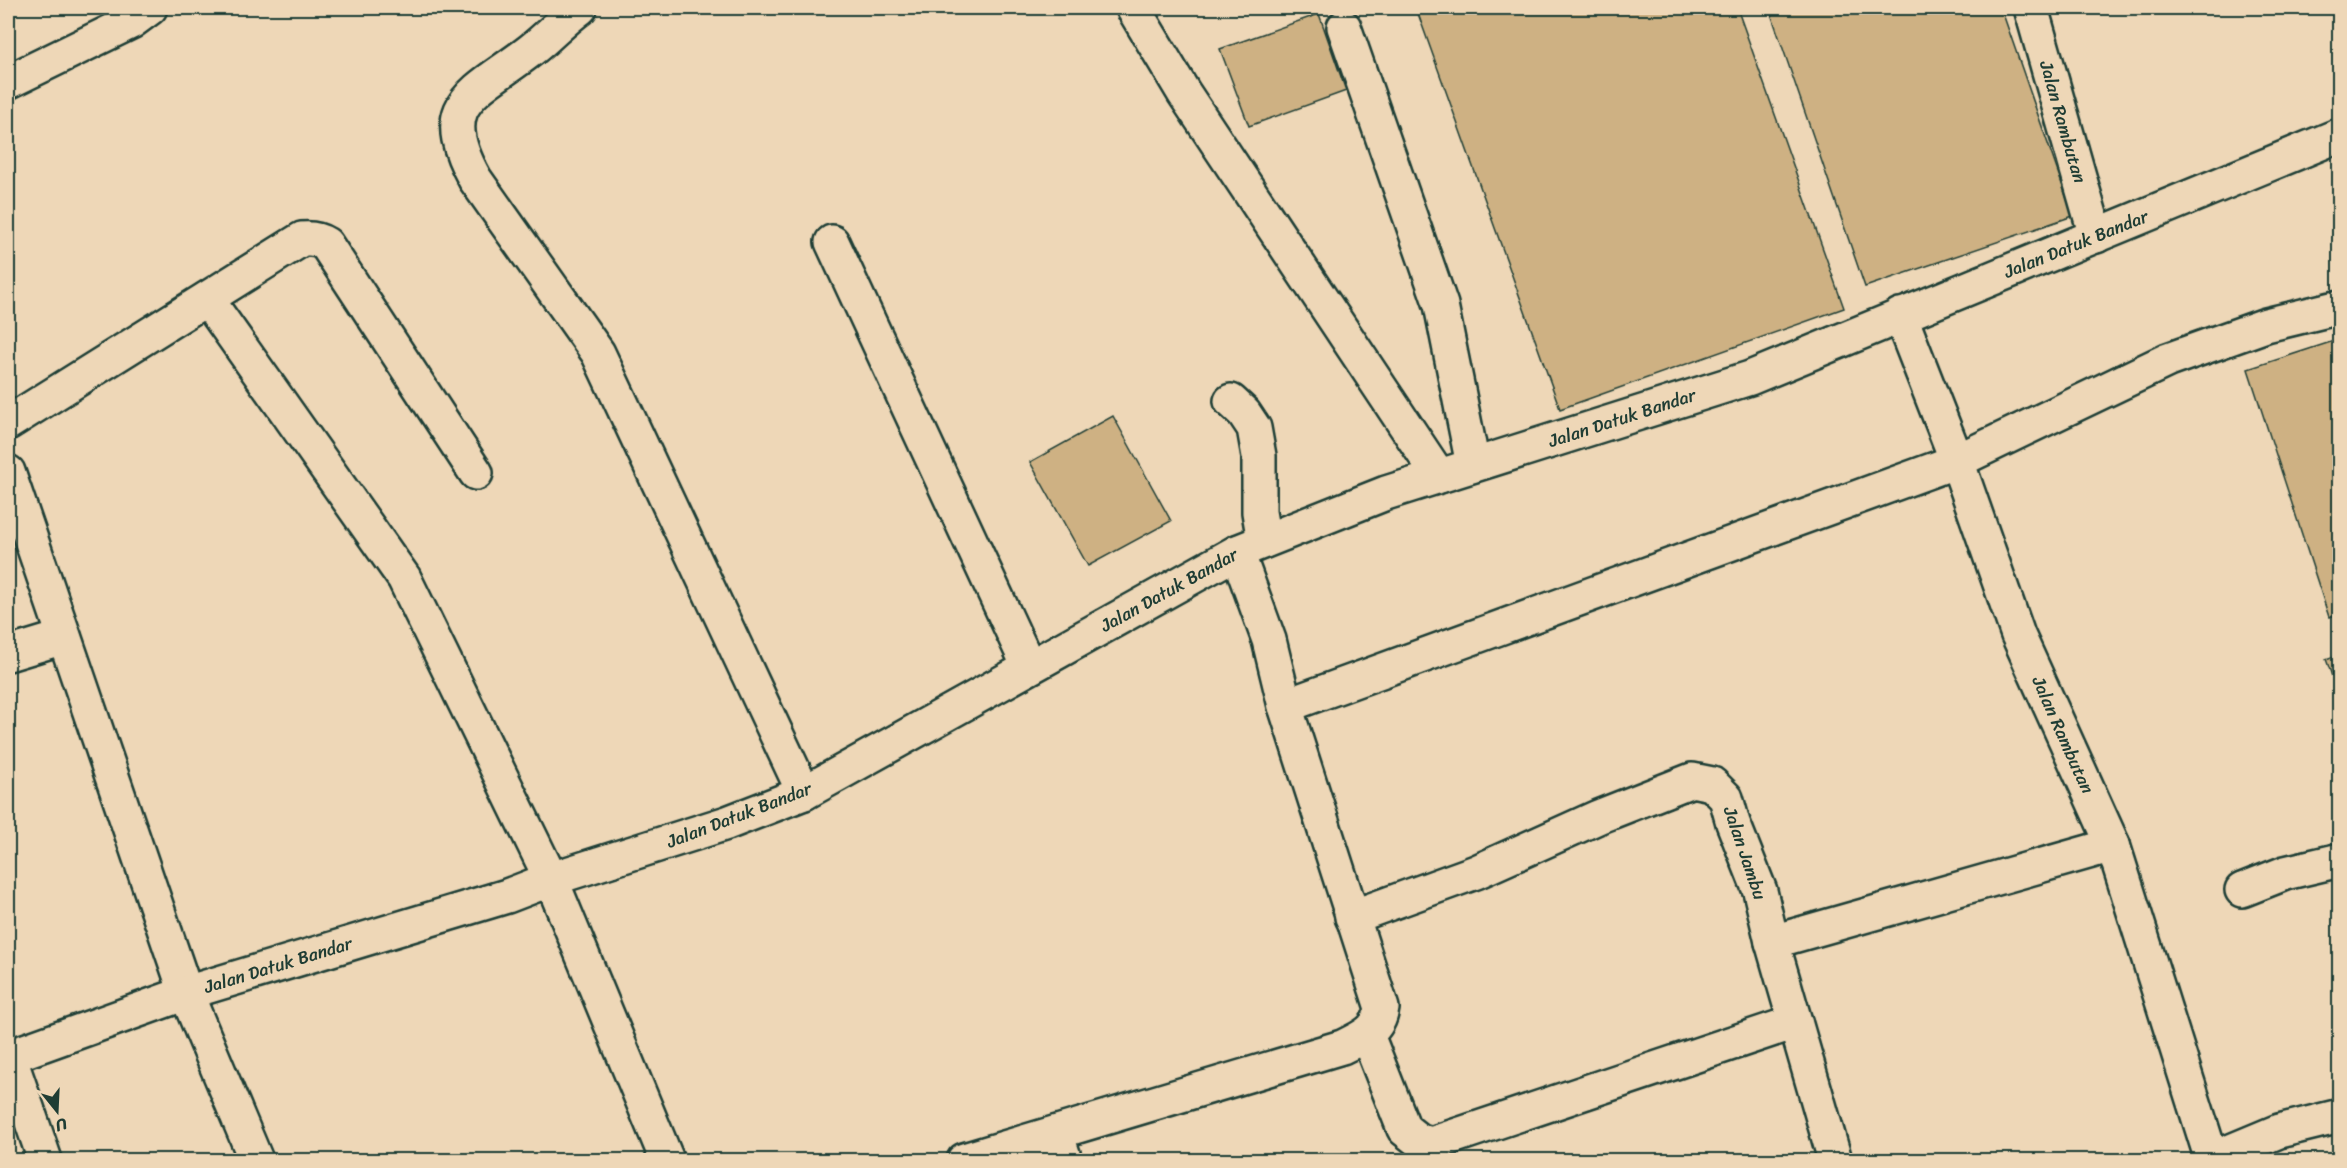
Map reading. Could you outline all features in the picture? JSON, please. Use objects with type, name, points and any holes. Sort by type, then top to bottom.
[{"type":"street","points":[[580,8],[532,49],[472,92],[458,118],[457,135],[463,157],[475,179],[598,353],[804,793]]},
{"type":"street","points":[[1133,8],[1184,93],[1439,476]]},
{"type":"street","name":"Jalan Rambutan","points":[[2031,8],[2096,236]]},
{"type":"street","points":[[8,82],[135,12]]},
{"type":"street","points":[[1344,27],[1442,304],[1473,465]]},
{"type":"street","name":"Jalan Datuk Bandar","points":[[8,1056],[186,993],[507,896],[551,879],[727,823],[804,793],[1250,547],[1386,493],[1750,378],[2340,135]]},
{"type":"street","points":[[8,423],[302,239],[319,240],[326,244],[476,473]]},
{"type":"street","points":[[832,242],[1029,667]]},
{"type":"street","points":[[207,299],[404,578],[551,879],[667,1161]]},
{"type":"street","points":[[1285,706],[1957,461],[2168,360],[2266,325],[2340,307]]},
{"type":"street","name":"Jalan Rambutan","points":[[1900,315],[1957,461],[2018,635],[2113,845],[2212,1160]]},
{"type":"street","points":[[964,1161],[1061,1147],[1342,1047],[1367,1035],[1380,1020],[1382,1008],[1285,706],[1269,640],[1250,547],[1259,512],[1259,456],[1254,428],[1244,413],[1231,401]]},
{"type":"street","points":[[8,478],[186,993],[256,1161]]},
{"type":"street","points":[[8,654],[64,637]]},
{"type":"street","name":"Jalan Jambu","points":[[1353,917],[1476,872],[1598,817],[1692,780],[1712,784],[1726,798],[1733,823],[1760,891],[1772,942],[1835,1161]]},
{"type":"street","points":[[1772,942],[2113,845]]},
{"type":"street","points":[[2242,890],[2285,873],[2340,860]]},
{"type":"street","points":[[1367,1035],[1404,1129],[1418,1140],[1431,1144],[1796,1023]]},
{"type":"street","points":[[8,1056],[45,1161]]},
{"type":"street","points":[[2212,1160],[2279,1131],[2340,1116]]},
{"type":"building","points":[[1416,8],[1737,8],[1844,308],[1560,409]]},
{"type":"building","points":[[1769,8],[2001,8],[2073,216],[1865,287]]},
{"type":"building","points":[[1319,14],[1346,91],[1249,126],[1220,49]]},
{"type":"building","points":[[2340,339],[2340,614],[2329,617],[2248,369]]},
{"type":"building","points":[[1113,416],[1171,521],[1088,566],[1030,462]]},
{"type":"building","points":[[2340,654],[2340,699],[2326,659]]}]
